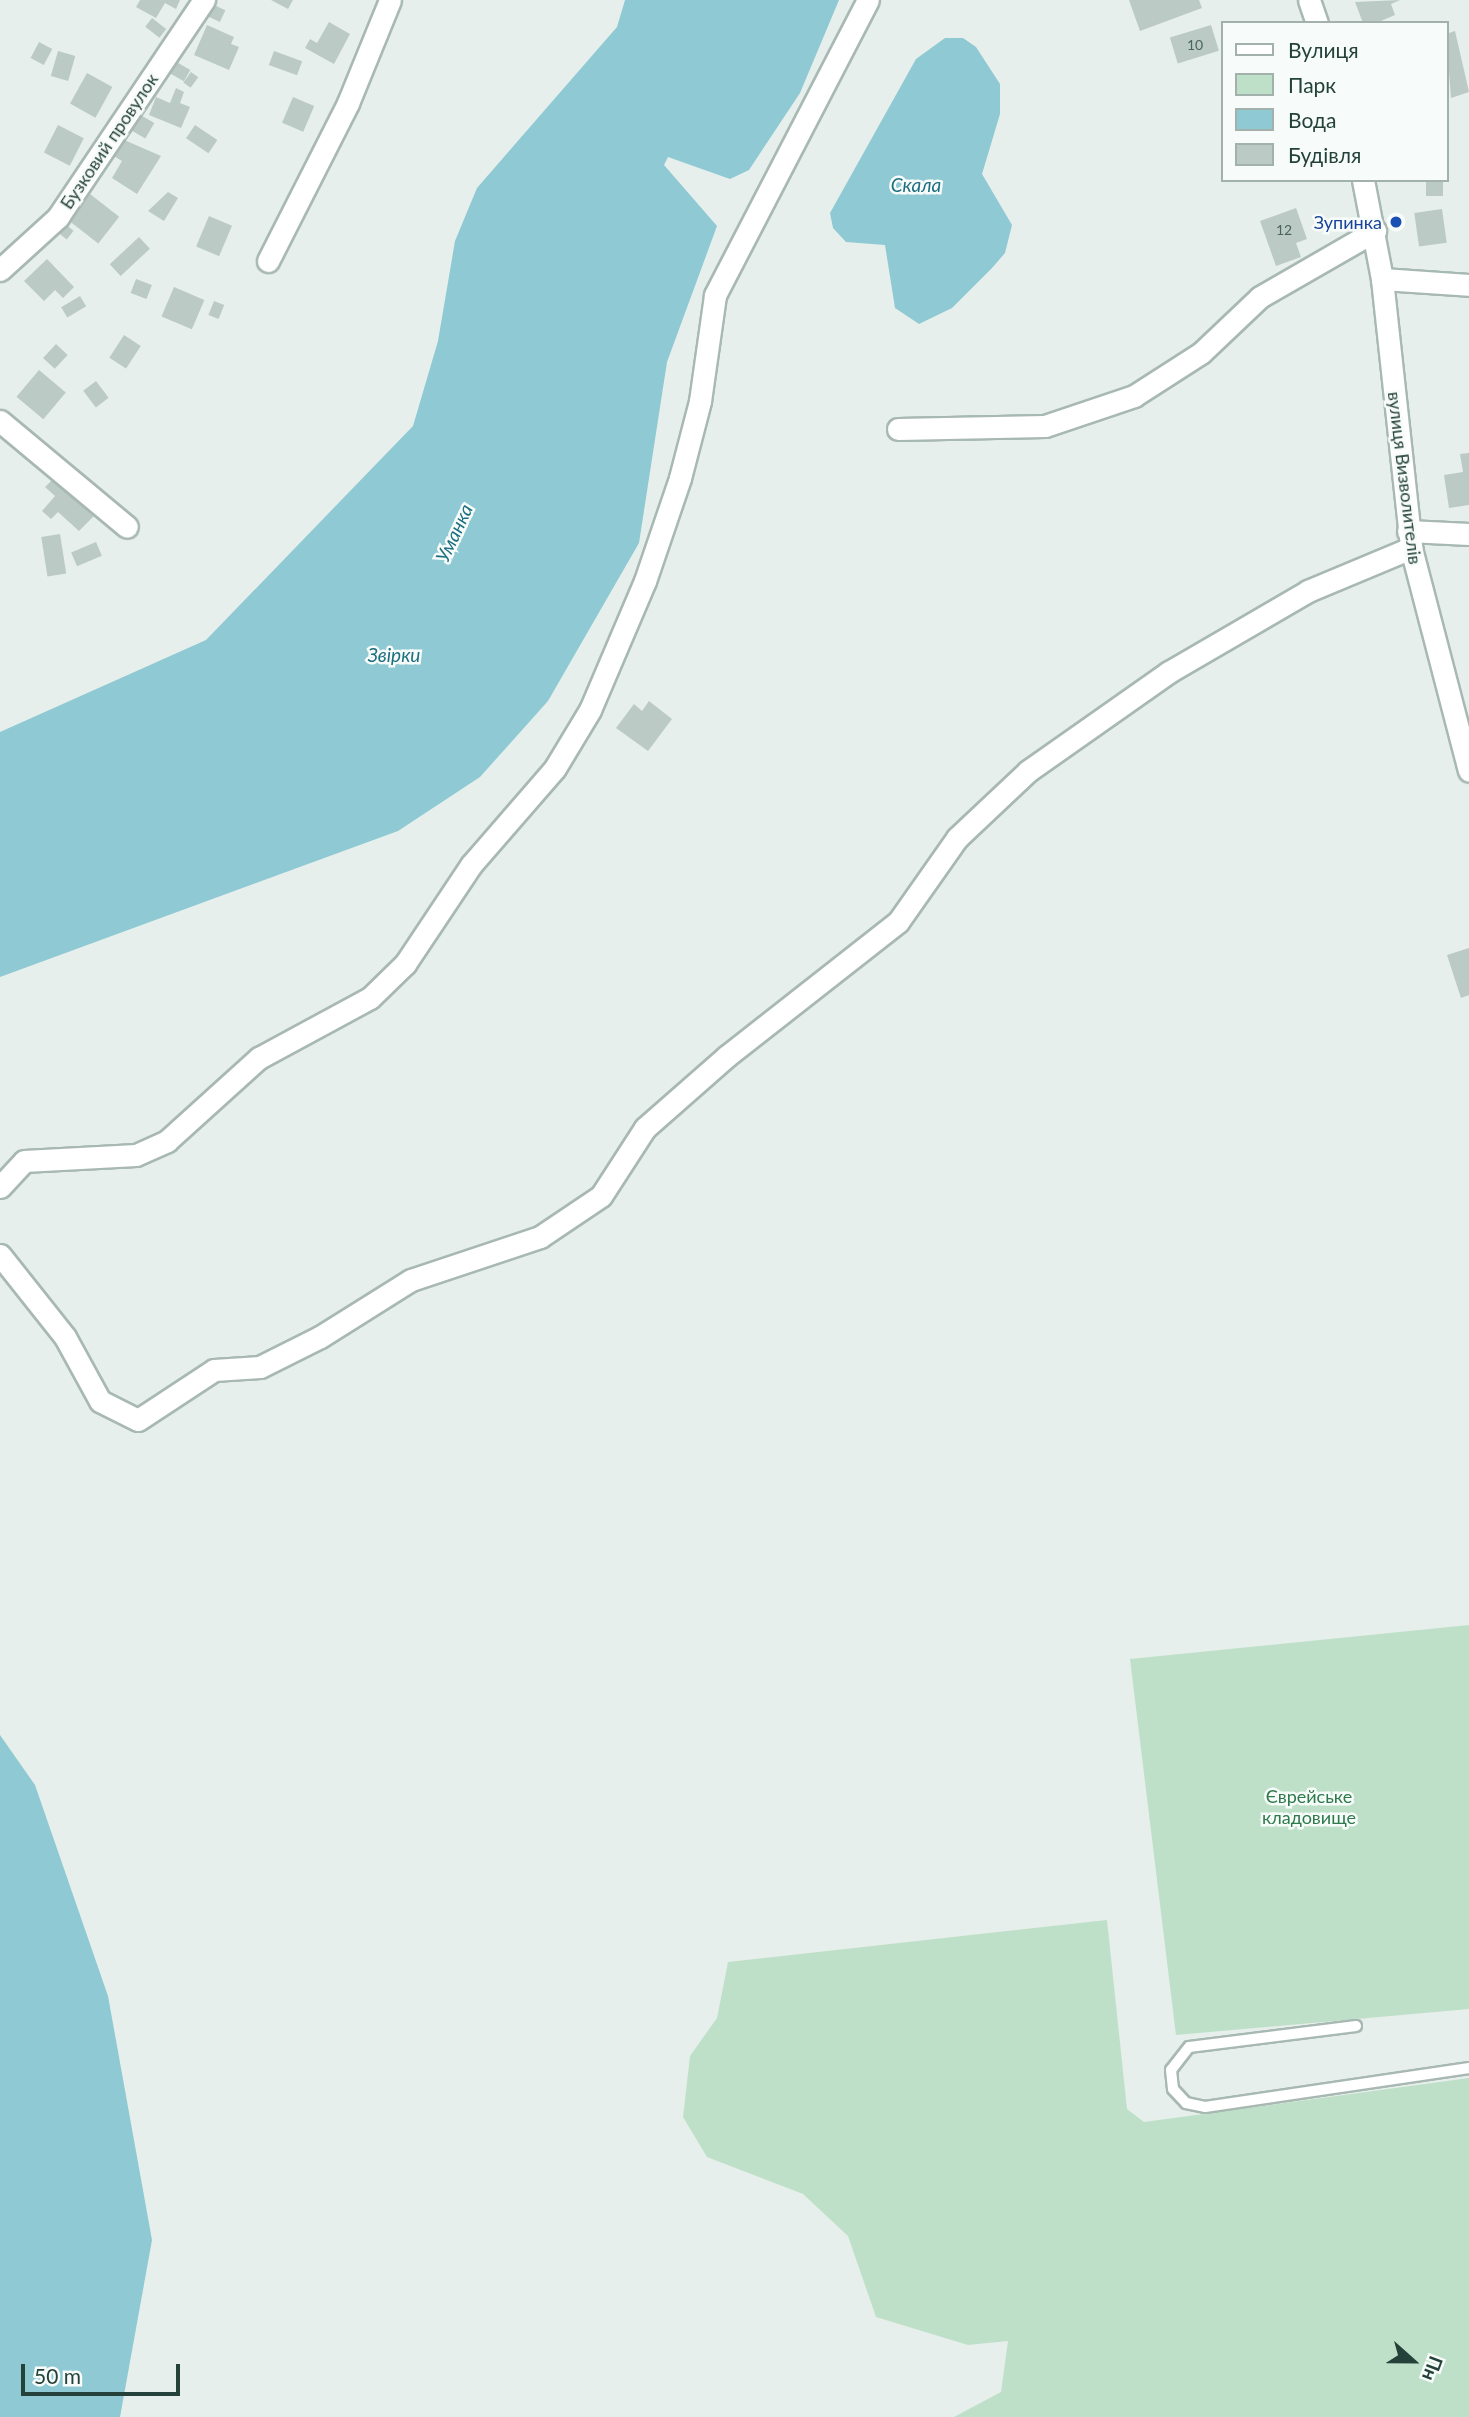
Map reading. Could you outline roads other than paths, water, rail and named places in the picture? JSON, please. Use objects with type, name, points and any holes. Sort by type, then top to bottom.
[{"type":"street","name":"Бузковий провулок","points":[[0,270],[58,217],[204,0]]},
{"type":"street","points":[[268,261],[348,103],[390,0]]},
{"type":"street","points":[[0,1187],[24,1161],[136,1155],[167,1141],[259,1058],[370,998],[405,964],[471,865],[555,768],[590,710],[671,504],[700,401],[715,295],[868,0]]},
{"type":"street","points":[[1309,0],[1316,21]]},
{"type":"street","name":"вулиця Визволителів","points":[[1363,182],[1375,230],[1382,279],[1409,540],[1468,762]]},
{"type":"street","points":[[898,429],[1045,426],[1134,396],[1202,353],[1261,297],[1375,230]]},
{"type":"street","points":[[1382,279],[1469,285]]},
{"type":"street","points":[[0,421],[127,527]]},
{"type":"street","points":[[0,1255],[65,1337],[100,1401],[138,1420],[214,1370],[260,1367],[320,1337],[411,1279],[540,1237],[601,1196],[645,1128],[727,1056],[898,922],[957,838],[1028,771],[1169,672],[1307,591],[1409,540],[1469,534]]},
{"type":"lane","points":[[1356,2026],[1189,2048],[1171,2070],[1173,2089],[1186,2103],[1205,2107],[1469,2068]]},
{"type":"water","name":"Звірки","points":[[625,0],[839,0],[800,93],[749,170],[730,179],[668,157],[664,165],[717,226],[667,362],[639,543],[548,701],[480,777],[398,831],[0,977],[0,732],[206,640],[413,426],[438,341],[455,241],[477,188],[617,27]]},
{"type":"water","name":"Скала","points":[[945,38],[963,38],[976,47],[1000,84],[1000,114],[982,174],[1012,225],[1005,253],[992,268],[952,308],[919,324],[895,308],[885,245],[846,242],[833,228],[830,213],[916,59]]},
{"type":"water","points":[[0,1735],[35,1785],[108,1996],[152,2240],[120,2417],[0,2417]]},
{"type":"place","name":"Зупинка","points":[[1396,222]]},
{"type":"water label","name":"Уманка","points":[[454,533]]},
{"type":"park label","name":"Єврейське кладовище","points":[[1309,1807]]}]
